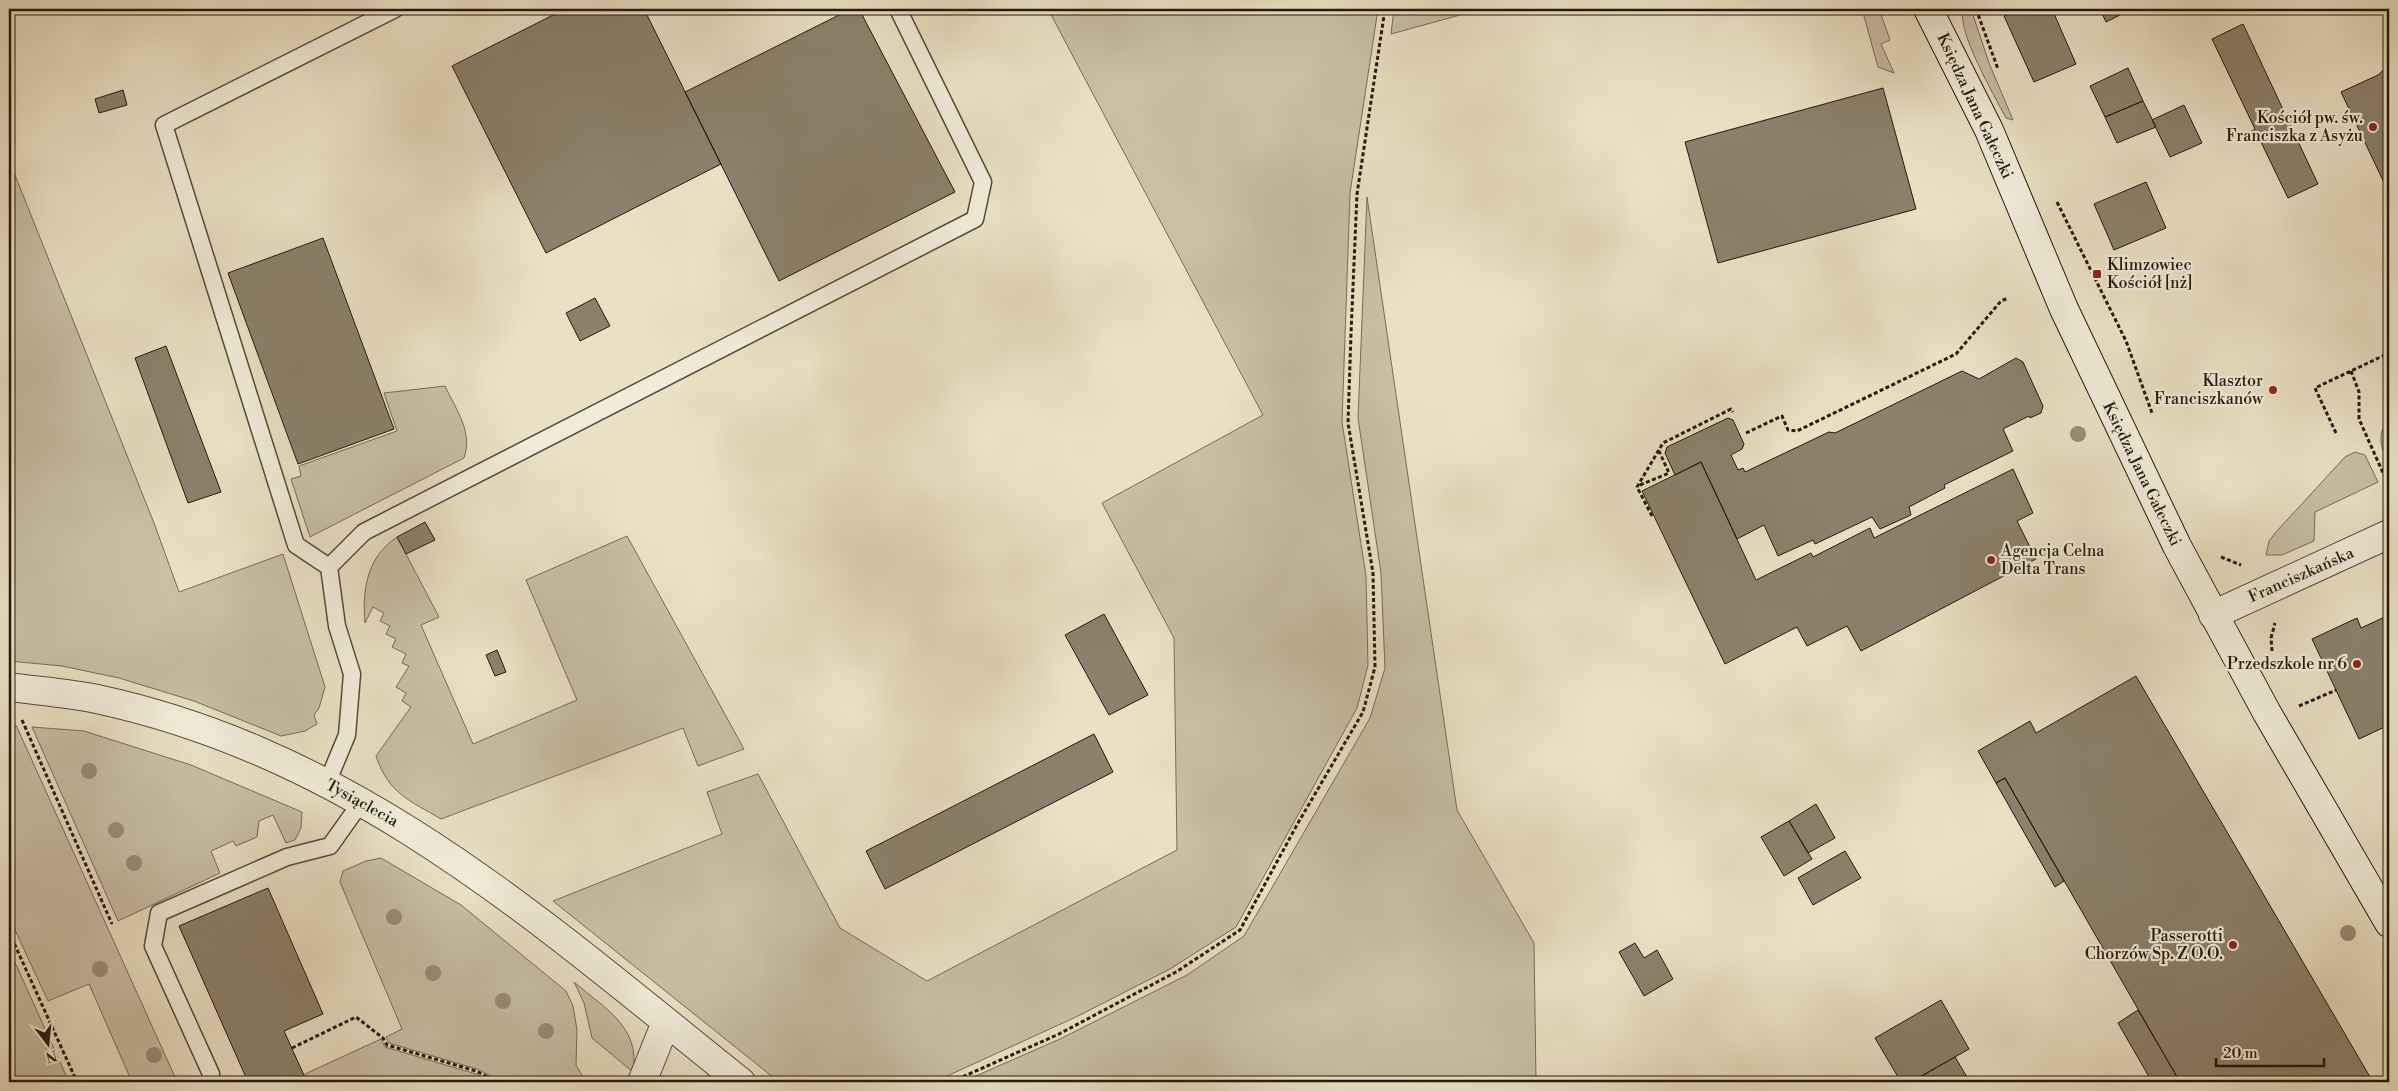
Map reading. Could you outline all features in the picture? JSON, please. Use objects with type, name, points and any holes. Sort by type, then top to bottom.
[{"type":"street","name":"Księdza Jana Gałeczki","points":[[1928,9],[1989,130],[2045,266],[2102,392],[2213,615],[2389,923]]},
{"type":"street","name":"Franciszkańska","points":[[2213,615],[2389,534]]},
{"type":"street","name":"Tysiąclecia","points":[[9,688],[96,699],[172,719],[247,746],[362,801],[484,879],[666,1022],[728,1079]]},
{"type":"street","points":[[642,1082],[666,1022]]},
{"type":"lane","points":[[327,783],[347,735],[352,674],[337,626],[329,566],[296,545],[164,125],[395,9]]},
{"type":"lane","points":[[329,566],[364,532],[399,513],[975,219],[983,182],[898,9]]},
{"type":"lane","points":[[211,1074],[153,946],[159,913],[287,857],[330,846],[362,801]]},
{"type":"path","points":[[951,1082],[1059,1034],[1176,972],[1240,930],[1298,823],[1362,712],[1375,667],[1373,572],[1348,423],[1357,194],[1385,9]]},
{"type":"path","points":[[1976,9],[1998,71]]},
{"type":"path","points":[[2055,197],[2126,340],[2153,414]]},
{"type":"path","points":[[1746,432],[1782,416],[1788,430],[1796,431],[1956,354],[2001,301],[2008,298]]},
{"type":"path","points":[[2336,433],[2315,388],[2389,353]]},
{"type":"path","points":[[2351,370],[2359,392],[2359,419],[2388,484]]},
{"type":"path","points":[[1652,516],[1637,487],[1640,486],[1662,443],[1732,410],[1733,412]]},
{"type":"path","points":[[1640,486],[1669,473],[1659,450]]},
{"type":"path","points":[[2216,552],[2223,560],[2243,565]]},
{"type":"path","points":[[2299,707],[2336,690]]},
{"type":"path","points":[[21,718],[112,924]]},
{"type":"path","points":[[9,932],[78,1082]]},
{"type":"path","points":[[292,1048],[356,1016],[383,1038],[387,1045],[476,1071],[497,1082]]},
{"type":"shaded area","points":[[1048,9],[1378,9],[1350,193],[1342,422],[1366,576],[1368,665],[1357,708],[1236,927],[1170,969],[1076,1017],[934,1082],[779,1082],[553,901],[722,834],[707,792],[758,774],[840,928],[927,981],[1177,850],[1174,638],[1102,503],[1263,415]]},
{"type":"shaded area","points":[[1394,9],[1482,9],[1391,34]]},
{"type":"shaded area","points":[[1862,9],[1879,9],[1890,40],[1881,44],[1894,73],[1878,67]]},
{"type":"shaded area","points":[[1963,9],[1971,9],[1989,63],[2013,120],[2006,118],[1978,64],[1966,32]]},
{"type":"shaded area","points":[[9,160],[154,523],[179,592],[283,554],[325,687],[319,708],[314,715],[317,724],[305,731],[281,736],[194,701],[119,678],[62,666],[9,661]]},
{"type":"shaded area","points":[[1367,197],[1457,810],[1534,943],[1536,1082],[962,1082],[1060,1039],[1187,975],[1244,936],[1370,718],[1385,668],[1381,573],[1358,418]]},
{"type":"shaded area","points":[[445,386],[465,430],[466,448],[464,458],[310,537],[291,479],[301,476],[299,466],[397,431],[384,393]]},
{"type":"shaded area","points":[[2389,420],[2389,465],[2382,448],[2381,436]]},
{"type":"shaded area","points":[[2355,452],[2365,455],[2378,482],[2315,512],[2314,541],[2282,555],[2266,555],[2269,541],[2276,532],[2345,457]]},
{"type":"shaded area","points":[[627,536],[744,749],[698,766],[683,728],[441,819],[401,795],[387,779],[376,756],[411,707],[402,701],[406,693],[396,687],[409,666],[402,663],[406,654],[392,647],[396,639],[386,634],[390,626],[380,621],[384,613],[373,607],[365,623],[366,587],[373,564],[379,554],[397,537],[439,617],[421,625],[473,744],[577,700],[526,580]]},
{"type":"shaded area","points":[[9,725],[16,725],[175,1077],[162,1082],[132,1082],[89,984],[48,1001],[9,917]]},
{"type":"shaded area","points":[[32,727],[84,731],[191,765],[302,812],[301,828],[295,840],[286,843],[273,815],[259,821],[257,837],[236,846],[233,841],[211,851],[220,873],[118,921]]},
{"type":"shaded area","points":[[381,858],[461,905],[566,991],[573,1006],[577,1030],[576,1065],[586,1082],[503,1082],[477,1069],[389,1043],[386,1037],[402,1029],[340,882],[343,871],[366,861]]},
{"type":"shaded area","points":[[9,949],[69,1082],[9,1082]]},
{"type":"shaded area","points":[[574,982],[608,1010],[626,1031],[634,1056],[633,1072],[592,1038],[584,1003]]},
{"type":"shaded area","points":[[381,1039],[385,1047],[476,1074],[491,1082],[309,1082],[305,1074]]},
{"type":"building","points":[[565,9],[644,9],[721,164],[546,253],[452,66]]},
{"type":"building","points":[[851,9],[859,9],[955,192],[779,281],[685,92]]},
{"type":"building","points":[[2021,9],[2052,9],[2076,64],[2034,82],[2004,16]]},
{"type":"building","points":[[2100,9],[2129,9],[2130,10],[2106,22]]},
{"type":"building","points":[[2243,24],[2318,184],[2288,198],[2260,140],[2253,143],[2248,133],[2255,129],[2212,39]]},
{"type":"building","name":"Kościół pw. św. Franciszka z Asyżu","points":[[2389,65],[2388,191],[2341,92],[2378,75]]},
{"type":"building","points":[[2128,68],[2143,101],[2105,117],[2090,86]]},
{"type":"building","points":[[1883,88],[1916,209],[1718,263],[1685,142]]},
{"type":"building","points":[[123,90],[127,105],[99,113],[95,99]]},
{"type":"building","points":[[2143,101],[2156,127],[2117,143],[2105,117]]},
{"type":"building","points":[[2184,105],[2202,143],[2170,157],[2152,120]]},
{"type":"building","points":[[2146,182],[2166,228],[2114,250],[2094,204]]},
{"type":"building","points":[[323,238],[394,429],[298,464],[228,273]]},
{"type":"building","points":[[595,298],[610,326],[580,341],[566,313]]},
{"type":"building","points":[[166,346],[221,492],[188,503],[135,358]]},
{"type":"building","points":[[2016,358],[2023,362],[2043,406],[2041,413],[2030,418],[2029,416],[2003,429],[2013,451],[1944,485],[1945,488],[1909,507],[1911,515],[1880,529],[1872,517],[1815,544],[1813,540],[1778,556],[1764,525],[1737,539],[1701,462],[1675,475],[1665,453],[1667,447],[1728,418],[1733,420],[1744,444],[1742,449],[1731,455],[1738,470],[1743,468],[1745,472],[1829,432],[1835,433],[1962,371],[1979,379]]},
{"type":"building","points":[[1701,462],[1756,580],[1811,553],[1813,557],[1870,528],[1874,538],[2013,469],[2033,513],[2017,521],[2036,559],[1861,651],[1847,626],[1807,646],[1797,627],[1725,664],[1642,491]]},
{"type":"building","points":[[425,522],[435,540],[406,554],[397,537]]},
{"type":"building","points":[[1104,614],[1148,695],[1109,715],[1065,635]]},
{"type":"building","name":"Przedszkole nr 6","points":[[2389,615],[2389,725],[2359,739],[2312,639],[2357,618],[2361,628]]},
{"type":"building","points":[[497,650],[506,672],[495,676],[486,655]]},
{"type":"building","points":[[2136,676],[2370,1077],[2361,1082],[2180,1082],[2005,778],[1996,783],[1978,751],[2030,721],[2036,733]]},
{"type":"building","points":[[1094,734],[1113,772],[885,889],[866,851]]},
{"type":"building","points":[[2005,778],[2064,881],[2055,887],[1996,783]]},
{"type":"building","points":[[1816,804],[1835,838],[1808,853],[1789,821]]},
{"type":"building","points":[[1789,821],[1812,859],[1784,876],[1761,837]]},
{"type":"building","points":[[1845,851],[1861,878],[1813,905],[1798,878]]},
{"type":"building","points":[[268,888],[323,1014],[284,1031],[307,1082],[248,1082],[179,926]]},
{"type":"building","points":[[1635,943],[1644,958],[1657,950],[1673,979],[1644,996],[1619,952]]},
{"type":"building","points":[[1941,1000],[1969,1049],[1911,1082],[1901,1082],[1875,1038]]},
{"type":"building","points":[[2138,1010],[2180,1082],[2152,1082],[2118,1023]]},
{"type":"building","points":[[1955,1057],[1970,1082],[1911,1082]]},
{"type":"place","name":"Kościół pw. św. Franciszka z Asyżu","points":[[2373,127]]},
{"type":"place","name":"Klimzowiec Kościół [nż]","points":[[2097,274]]},
{"type":"place","name":"Klasztor Franciszkanów","points":[[2273,390]]},
{"type":"place","name":"Agencja Celna Delta Trans","points":[[1991,560]]},
{"type":"place","name":"Przedszkole nr 6","points":[[2357,664]]},
{"type":"place","name":"Passerotti Chorzów Sp. Z O.O.","points":[[2233,945]]}]
